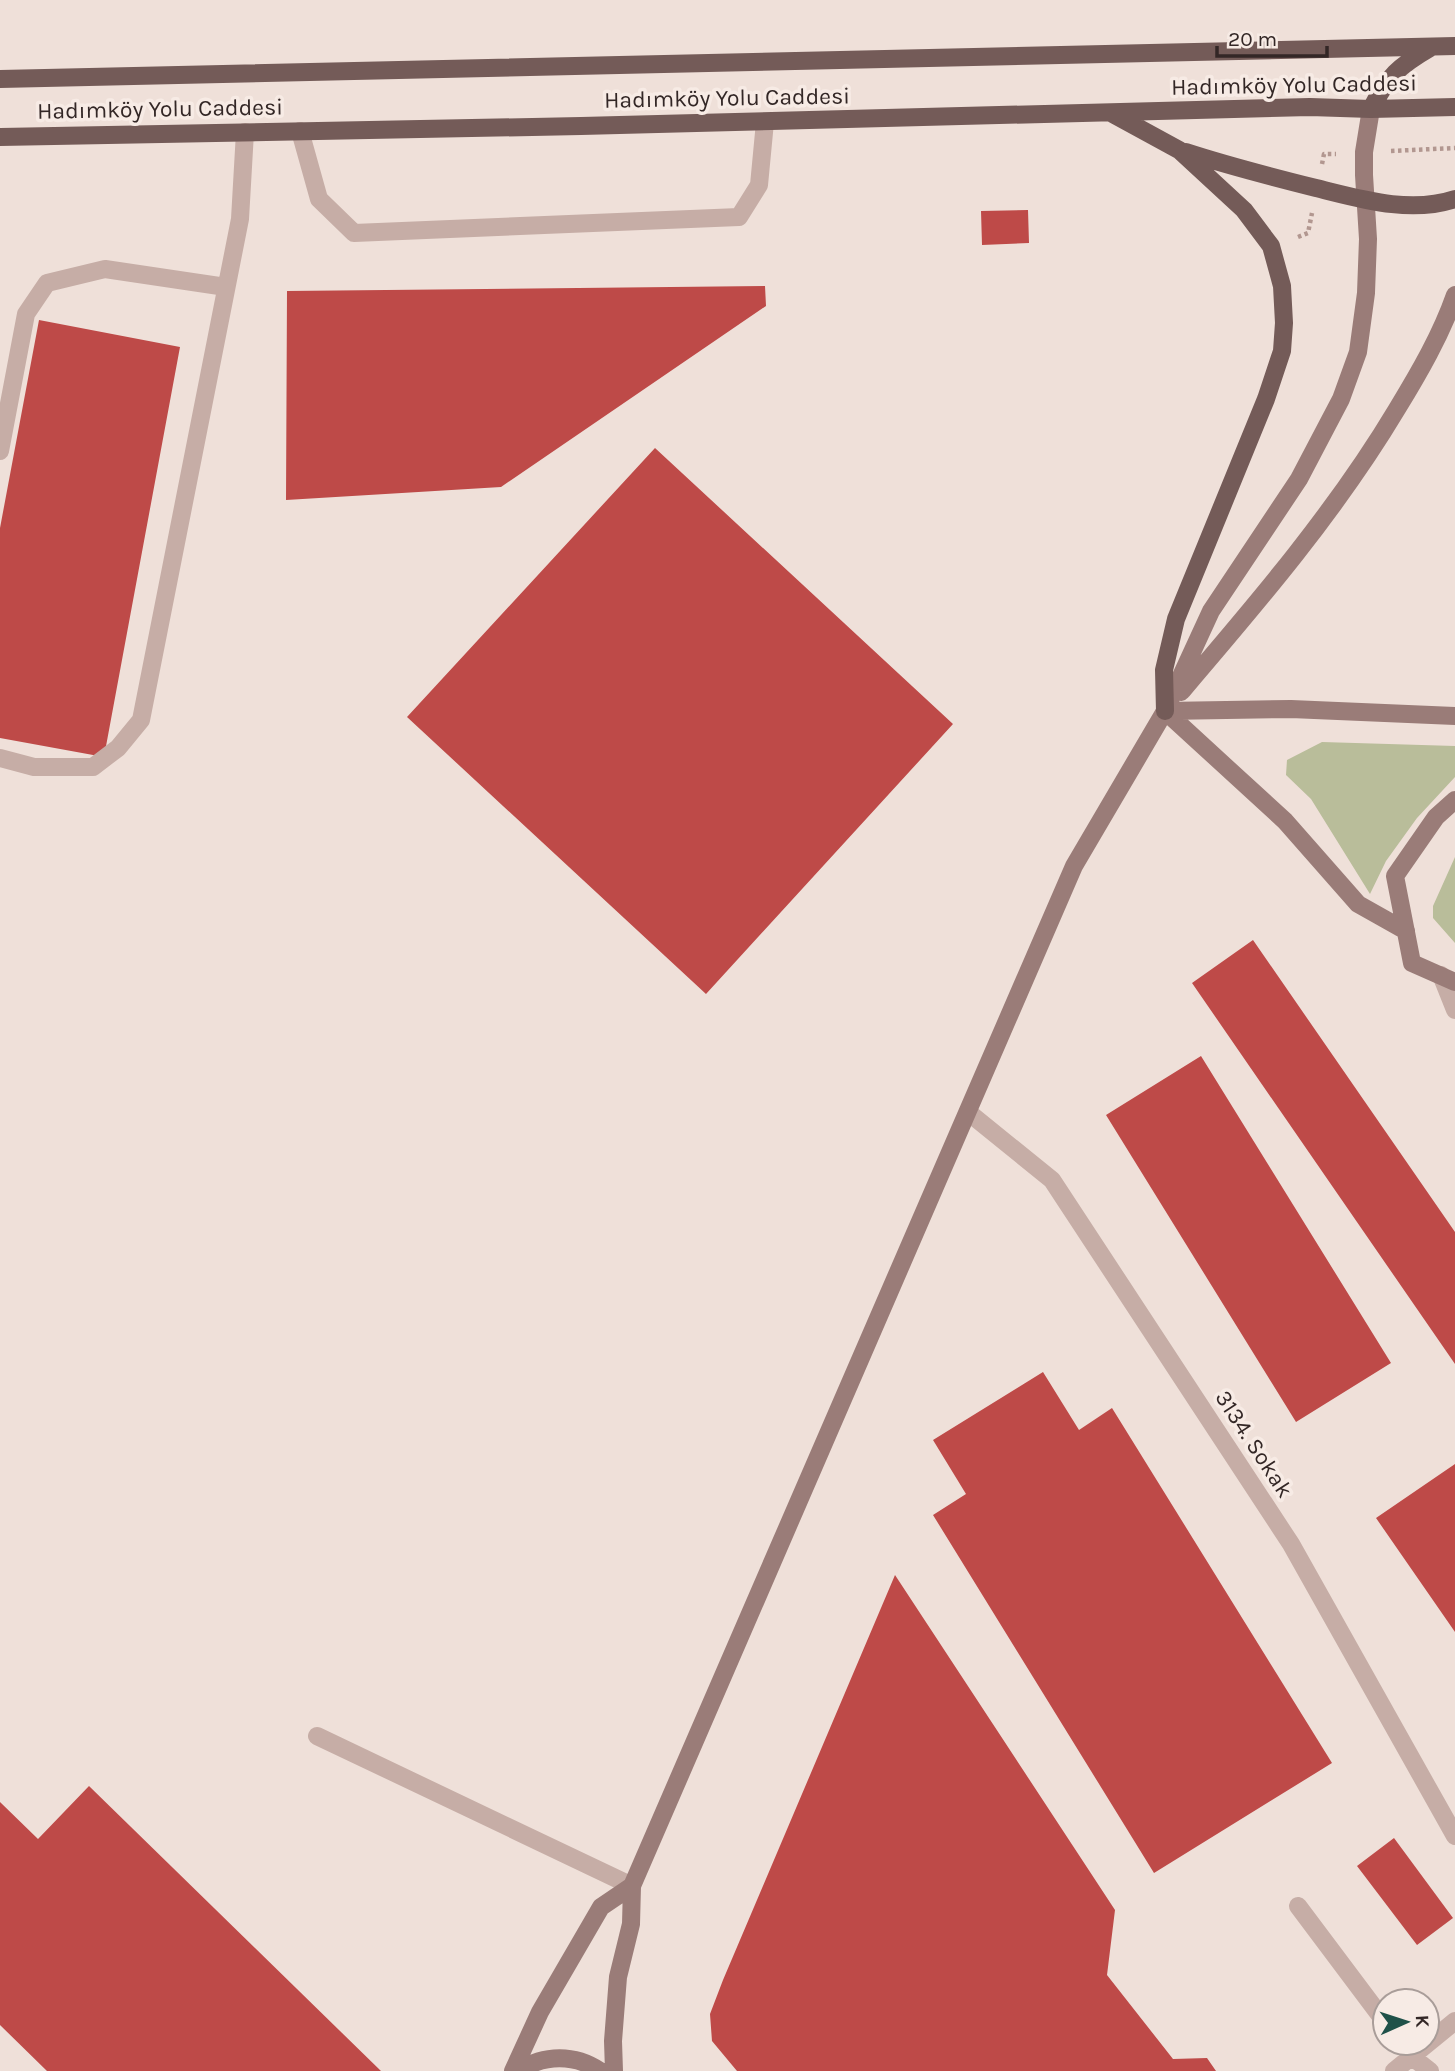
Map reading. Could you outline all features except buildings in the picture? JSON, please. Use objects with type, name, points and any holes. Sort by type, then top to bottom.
[{"type":"main road","points":[[614,2071],[613,2040],[618,1977],[631,1924],[632,1886],[1074,866],[1165,711],[1211,611],[1299,479],[1341,399],[1358,352],[1366,293],[1368,239],[1364,152],[1371,109],[1382,88],[1402,65],[1433,46]]},
{"type":"main road","name":"Hadımköy Yolu Caddesi","points":[[0,79],[1455,46]]},
{"type":"main road","name":"Hadımköy Yolu Caddesi","points":[[0,137],[765,122],[1310,107],[1455,107]]},
{"type":"main road","points":[[1110,113],[1179,150],[1254,174],[1396,204],[1425,205],[1455,199]]},
{"type":"main road","points":[[1179,150],[1244,211],[1271,246],[1282,286],[1284,323],[1282,351],[1266,399],[1176,619],[1164,670],[1165,711],[1285,821],[1358,904],[1406,932]]},
{"type":"main road","points":[[1165,711],[1273,584],[1350,484],[1422,369],[1455,295]]},
{"type":"main road","points":[[1165,711],[1291,709],[1455,716]]},
{"type":"main road","points":[[1448,978],[1412,962],[1395,876],[1436,817],[1455,800]]},
{"type":"main road","points":[[513,2071],[540,2012],[601,1907],[632,1886]]},
{"type":"main road","points":[[519,2071],[530,2063],[554,2057],[578,2059],[600,2071]]},
{"type":"street","points":[[300,131],[319,200],[354,233],[739,217],[759,185],[765,122]]},
{"type":"street","points":[[0,758],[34,767],[93,767],[118,748],[141,720],[240,219],[245,132]]},
{"type":"street","points":[[0,451],[26,313],[47,283],[105,269],[226,287]]},
{"type":"street","points":[[1448,978],[1455,1010]]},
{"type":"street","name":"3134. Sokak","points":[[968,1112],[1052,1180],[1291,1544],[1455,1836]]},
{"type":"street","points":[[317,1737],[632,1886]]},
{"type":"street","points":[[1298,1906],[1371,2003]]},
{"type":"street","points":[[1415,2057],[1430,2071]]},
{"type":"path","points":[[1391,151],[1455,148]]},
{"type":"path","points":[[1321,171],[1324,154],[1341,153]]},
{"type":"path","points":[[1298,237],[1308,233],[1312,208]]},
{"type":"green space","points":[[1322,742],[1455,746],[1455,777],[1417,818],[1386,861],[1370,894],[1311,799],[1286,775],[1287,760]]},
{"type":"green space","points":[[1455,857],[1455,943],[1433,918],[1433,906]]}]
